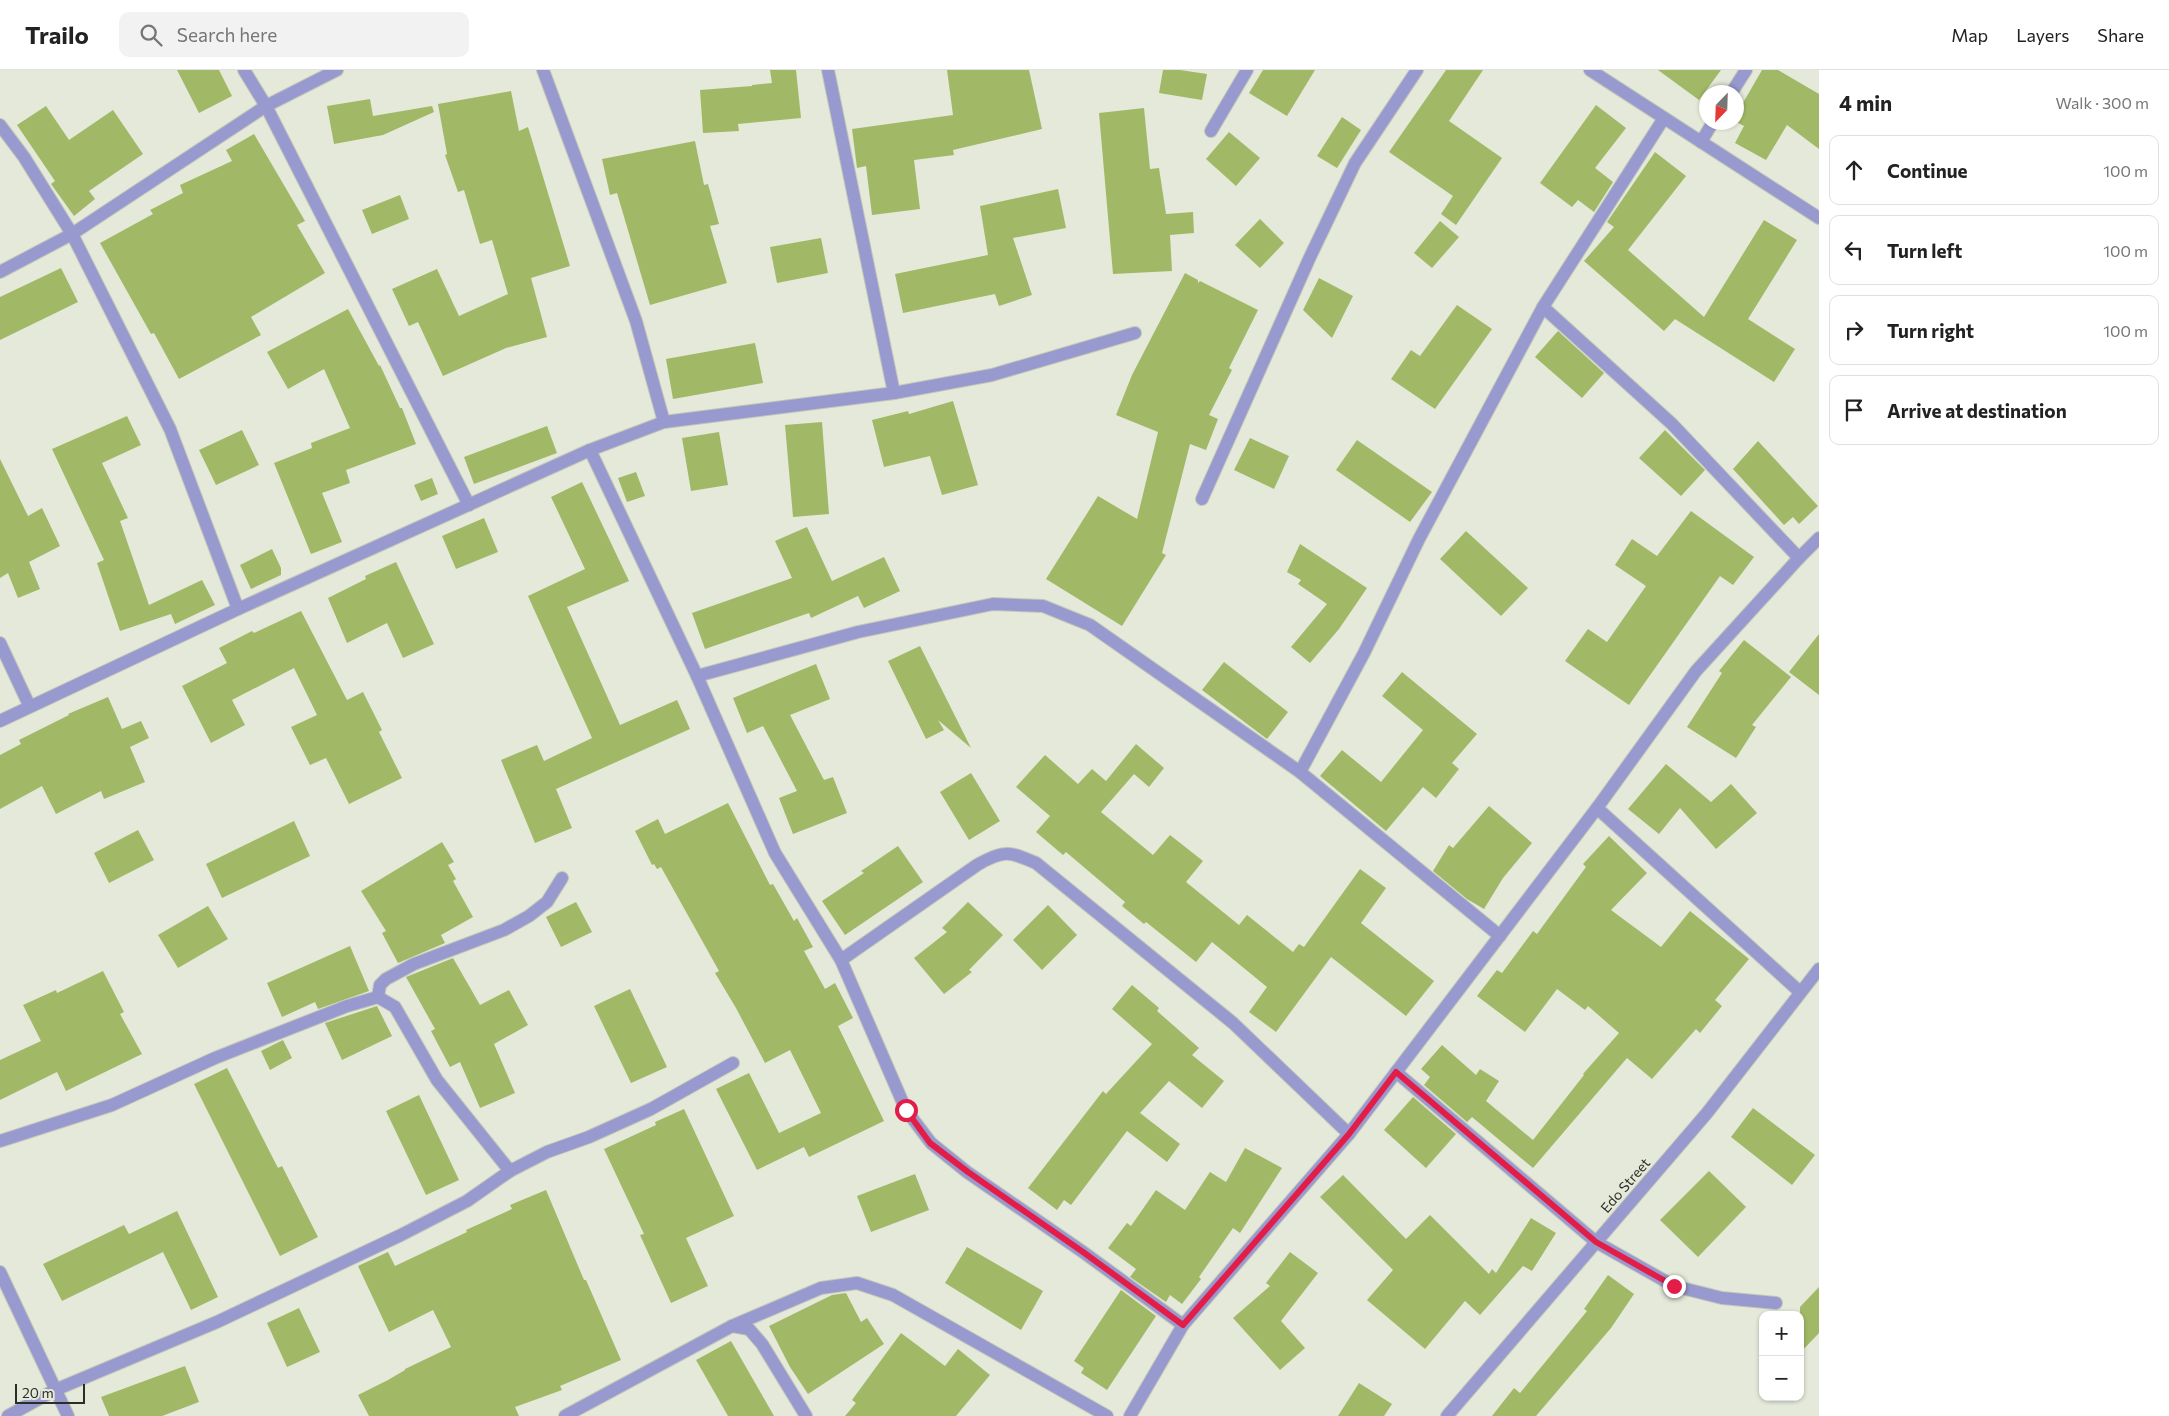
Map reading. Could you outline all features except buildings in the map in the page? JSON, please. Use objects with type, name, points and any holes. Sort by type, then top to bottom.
[{"type":"street","points":[[244,70],[266,106],[469,505]]},
{"type":"street","points":[[0,272],[72,234],[266,106],[336,70]]},
{"type":"street","points":[[543,70],[636,321],[664,422]]},
{"type":"street","points":[[828,70],[894,393]]},
{"type":"street","points":[[1211,131],[1247,70]]},
{"type":"street","points":[[1202,499],[1310,257],[1355,163],[1417,70]]},
{"type":"street","points":[[1590,70],[1819,218]]},
{"type":"street","points":[[1736,85],[1746,70]]},
{"type":"street","points":[[1300,772],[1364,653],[1419,539],[1543,307],[1664,118]]},
{"type":"street","points":[[0,125],[24,157],[72,234],[170,429],[238,609]]},
{"type":"street","points":[[1702,142],[1709,130]]},
{"type":"street","points":[[1543,307],[1672,424],[1799,558]]},
{"type":"street","points":[[0,721],[29,705],[238,609],[590,450],[664,422],[894,393],[992,375],[1135,333]]},
{"type":"street","points":[[590,450],[697,676],[775,853],[841,960],[906,1110],[930,1143],[1183,1325]]},
{"type":"street","points":[[1130,1416],[1183,1325],[1349,1134],[1597,808],[1696,670],[1819,538]]},
{"type":"street","points":[[697,676],[858,632],[993,604],[1043,606],[1090,625],[1300,772],[1500,936]]},
{"type":"street","points":[[0,643],[29,705]]},
{"type":"street","points":[[1597,808],[1800,992]]},
{"type":"street","points":[[841,960],[977,865],[994,855],[1015,853],[1036,864],[1233,1023],[1349,1134]]},
{"type":"street","points":[[378,997],[380,985],[386,978],[414,964],[504,930],[529,916],[547,902],[562,878]]},
{"type":"street","name":"Edo Street","points":[[1447,1416],[1707,1113],[1819,969]]},
{"type":"street","points":[[0,1141],[112,1105],[215,1058],[347,1006],[378,997],[395,1007],[437,1080],[510,1171]]},
{"type":"street","points":[[8,1416],[56,1390],[216,1322],[401,1235],[468,1201],[510,1171],[547,1152],[589,1137],[651,1109],[733,1063]]},
{"type":"street","points":[[1396,1072],[1596,1242],[1674,1286],[1722,1298],[1776,1303]]},
{"type":"street","points":[[0,1272],[68,1416]]},
{"type":"street","points":[[566,1416],[732,1326],[822,1288],[857,1282],[893,1295],[1107,1416]]},
{"type":"street","points":[[732,1326],[749,1328],[762,1344],[806,1416]]},
{"type":"route","points":[[906,1110],[930,1143],[1183,1325],[1349,1134],[1396,1072],[1596,1242],[1674,1286]]}]
